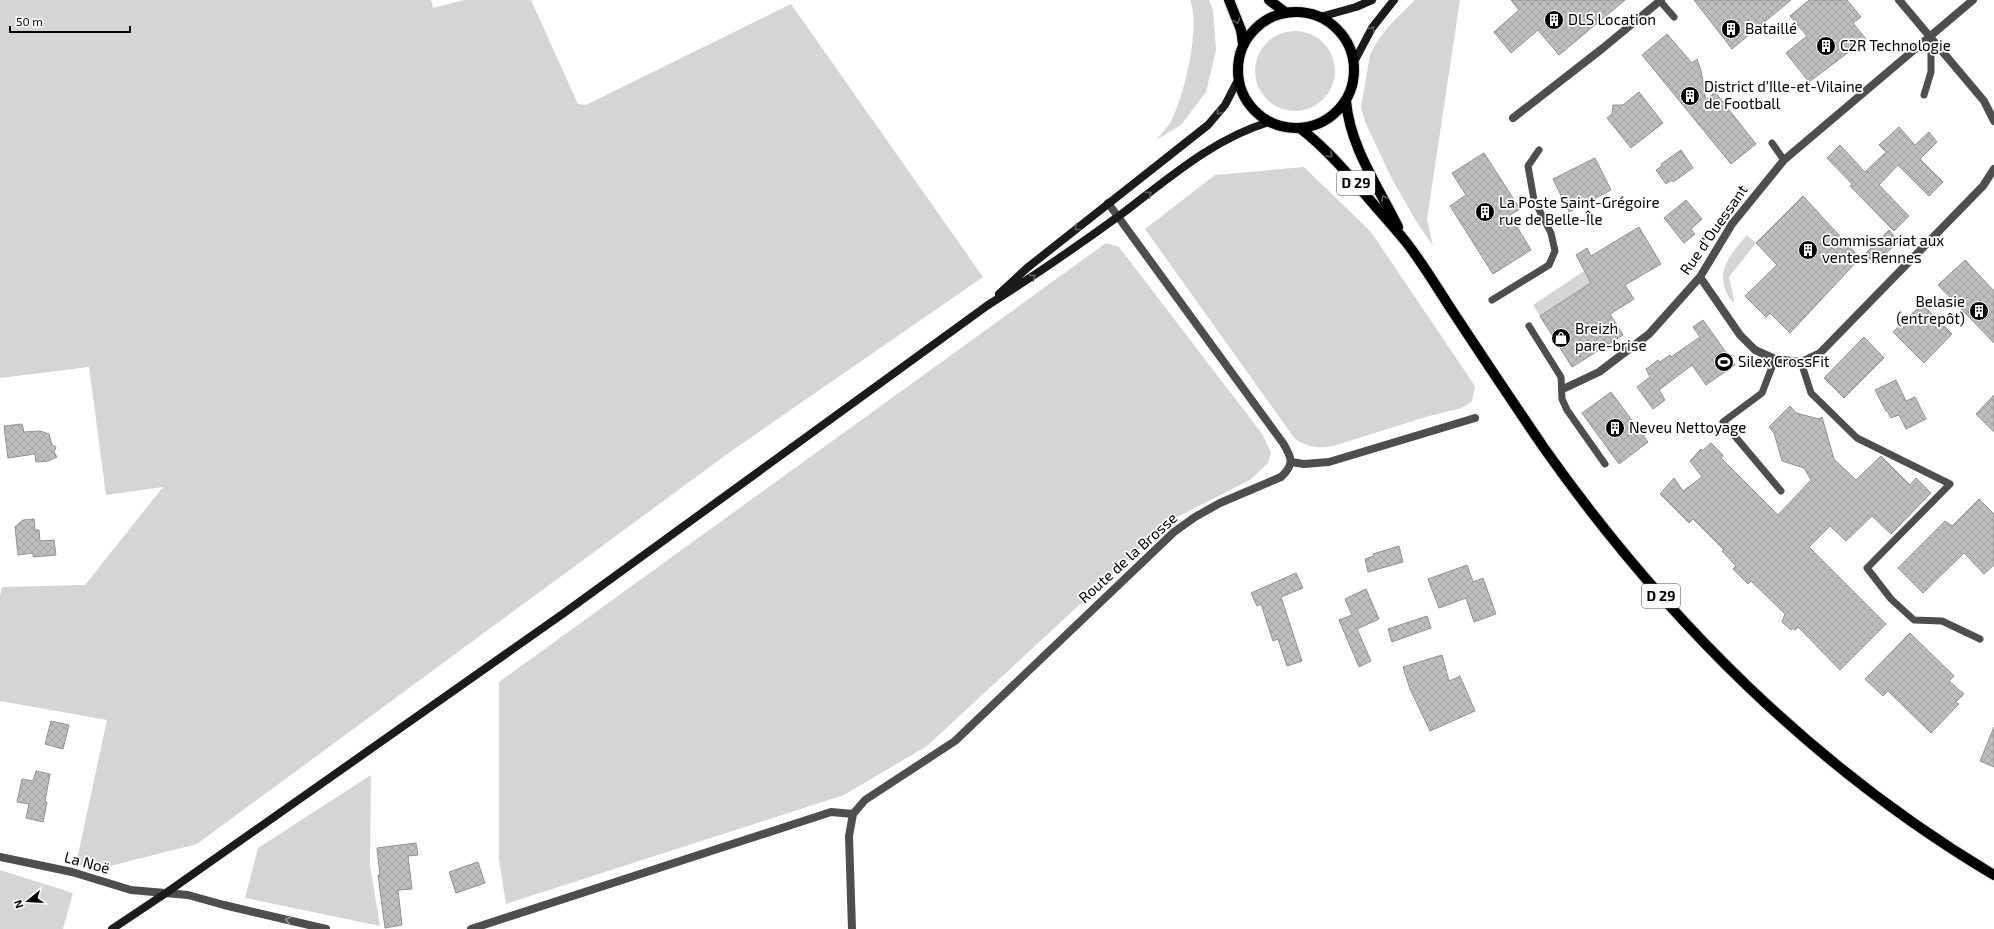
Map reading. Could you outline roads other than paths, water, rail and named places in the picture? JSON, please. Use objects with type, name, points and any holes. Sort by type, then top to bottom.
[{"type":"main road","points":[[1229,0],[1244,44]]},
{"type":"main road","points":[[1269,0],[1285,12]]},
{"type":"main road","points":[[1320,17],[1356,7],[1372,0]]},
{"type":"main road","points":[[1354,62],[1372,28],[1394,0]]},
{"type":"main road","points":[[1297,11],[1320,17],[1333,24],[1343,35],[1350,48],[1354,62],[1353,82],[1346,100],[1338,112],[1327,120],[1314,126],[1301,129],[1285,128],[1269,122],[1258,115],[1249,105],[1242,93],[1238,80],[1239,55],[1251,32],[1272,16],[1285,12],[1297,11]]},
{"type":"main road","points":[[988,305],[1027,268],[1208,125],[1225,105],[1238,80]]},
{"type":"main road","name":"D 29","points":[[1346,100],[1349,126],[1355,143],[1406,242]]},
{"type":"main road","points":[[112,929],[166,893],[570,608],[988,305],[1034,277],[1204,153],[1247,130],[1269,122]]},
{"type":"main road","name":"D 29","points":[[1301,129],[1347,173],[1406,242],[1550,456],[1615,542],[1681,618],[1762,700],[1818,749],[1896,810],[1931,835],[1994,875]]},
{"type":"street","points":[[1513,118],[1603,48],[1661,0]]},
{"type":"street","points":[[1899,0],[1984,101],[1994,121]]},
{"type":"street","name":"Rue d'Ouessant","points":[[1563,389],[1599,372],[1654,329],[1700,277],[1732,224],[1784,160],[1973,0]]},
{"type":"street","points":[[1700,277],[1740,336],[1755,350],[1775,359],[1800,362],[1820,353],[1983,186],[1994,169]]},
{"type":"street","points":[[1108,203],[1284,443],[1290,454],[1291,462],[1304,464],[1328,462],[1475,418]]},
{"type":"street","name":"Route de la Brosse","points":[[853,814],[865,800],[955,741],[1174,532],[1220,503],[1281,477],[1289,470],[1291,462]]},
{"type":"street","points":[[471,929],[831,812],[853,814],[849,836],[852,929]]},
{"type":"street","name":"La Noë","points":[[0,857],[72,872],[130,890],[188,895],[326,929]]},
{"type":"lane","points":[[1661,0],[1674,17]]},
{"type":"lane","points":[[1924,95],[1931,72],[1931,37]]},
{"type":"lane","points":[[1772,143],[1784,160]]},
{"type":"lane","points":[[1492,300],[1550,265],[1555,251],[1551,233],[1534,200],[1528,166],[1539,150]]},
{"type":"lane","points":[[1529,326],[1561,377],[1563,389],[1562,399],[1567,410],[1605,464]]},
{"type":"lane","points":[[1775,359],[1762,393],[1723,422],[1781,491]]},
{"type":"lane","points":[[1800,362],[1811,393],[1857,438],[1950,484],[1867,568],[1892,599],[1914,620],[1942,621],[1980,639]]},
{"type":"place","name":"DLS Location","points":[[1554,20]]},
{"type":"place","name":"Bataillé","points":[[1731,29]]},
{"type":"place","name":"C2R Technologie","points":[[1826,46]]},
{"type":"place","name":"District d'Ille-et-Vilaine de Football","points":[[1690,96]]},
{"type":"place","name":"La Poste Saint-Grégoire rue de Belle-Île","points":[[1485,212]]},
{"type":"place","name":"Commissariat aux ventes Rennes","points":[[1808,250]]},
{"type":"place","name":"Belasie (entrepôt)","points":[[1979,311]]},
{"type":"place","name":"Breizh pare-brise","points":[[1561,338]]},
{"type":"place","name":"Silex CrossFit","points":[[1724,362]]},
{"type":"place","name":"Neveu Nettoyage","points":[[1615,428]]}]
